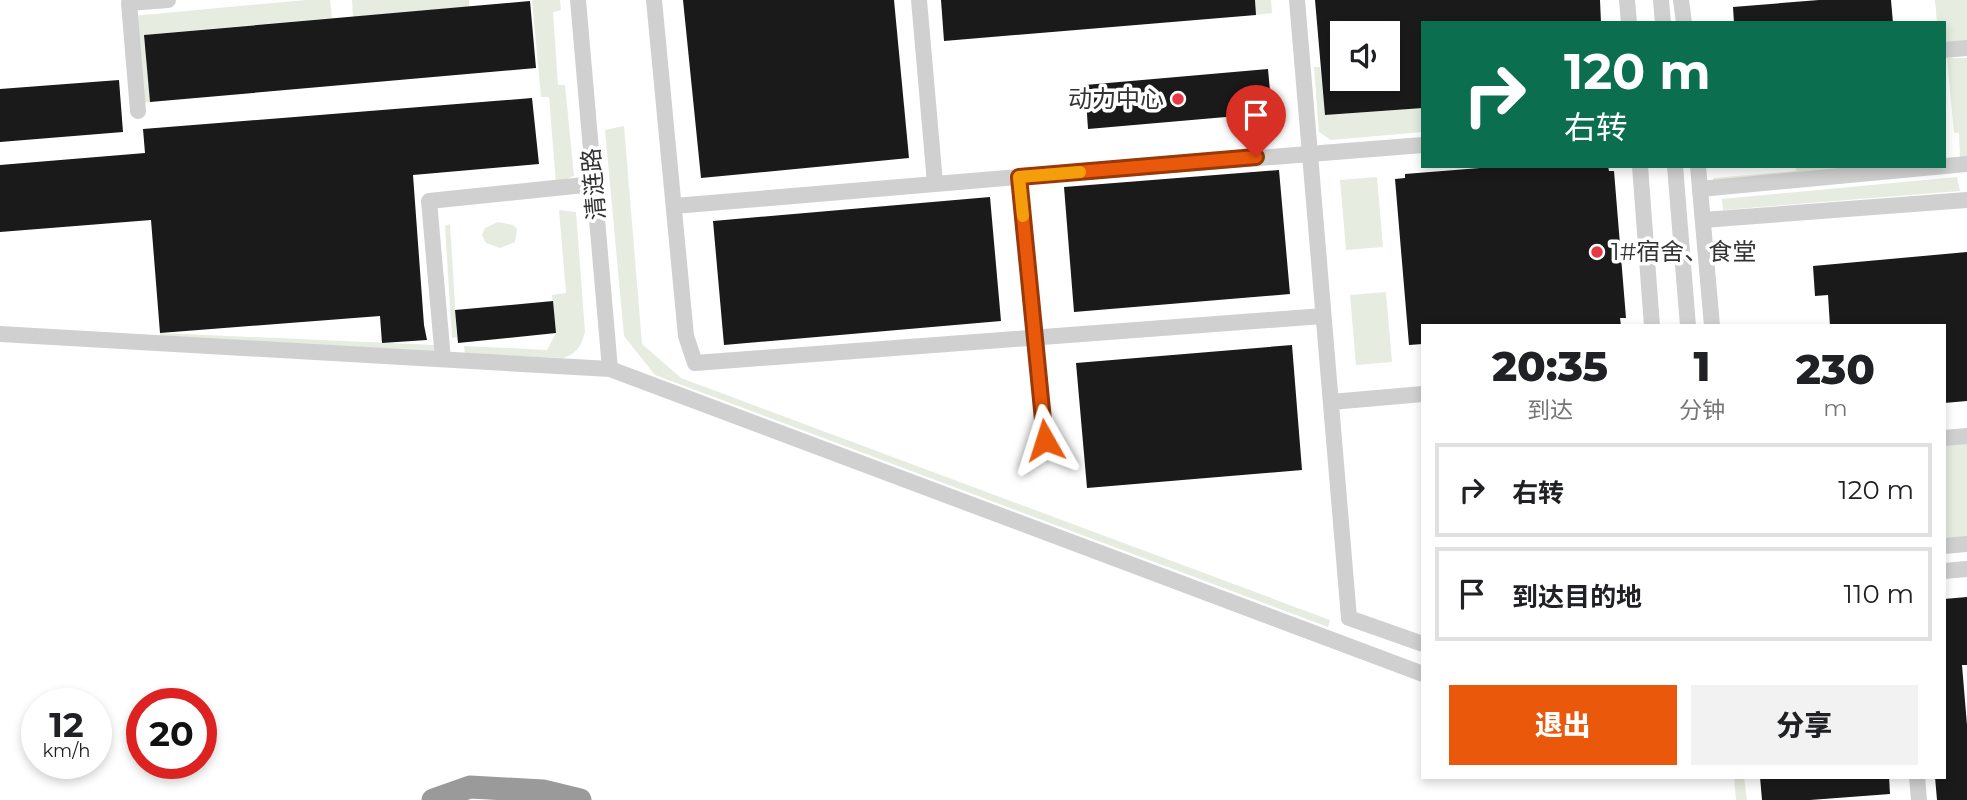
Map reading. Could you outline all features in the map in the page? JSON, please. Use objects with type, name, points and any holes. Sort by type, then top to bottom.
[{"type":"highway","points":[[433,800],[470,787],[543,791],[580,800]]},
{"type":"street","points":[[138,111],[129,3],[168,0]]},
{"type":"street","name":"清涟路","points":[[578,0],[610,369]]},
{"type":"street","points":[[654,0],[686,336],[695,363],[1323,316]]},
{"type":"street","points":[[919,0],[935,183]]},
{"type":"street","points":[[1297,0],[1349,618],[1421,643]]},
{"type":"street","points":[[1627,0],[1629,21]]},
{"type":"street","points":[[1661,0],[1663,21]]},
{"type":"street","points":[[1681,0],[1684,21]]},
{"type":"street","points":[[1946,50],[1967,48]]},
{"type":"street","points":[[674,206],[1421,145]]},
{"type":"street","points":[[1946,166],[1967,164]]},
{"type":"street","points":[[1640,168],[1652,324]]},
{"type":"street","points":[[1675,168],[1688,324]]},
{"type":"street","points":[[1698,168],[1712,324]]},
{"type":"street","points":[[1700,189],[1924,168]]},
{"type":"street","points":[[1019,177],[1045,440]]},
{"type":"street","points":[[443,359],[429,201],[594,184]]},
{"type":"street","points":[[1703,220],[1873,211],[1967,200]]},
{"type":"street","points":[[0,334],[610,369],[1421,673]]},
{"type":"street","points":[[1331,402],[1421,394]]},
{"type":"street","points":[[1946,438],[1967,436]]},
{"type":"street","points":[[1946,546],[1967,544]]},
{"type":"street","points":[[1946,570],[1967,569]]},
{"type":"street","points":[[1917,779],[1919,800]]},
{"type":"shaded area","points":[[330,0],[332,18],[144,35],[150,102],[141,103],[133,16]]},
{"type":"shaded area","points":[[352,0],[469,0],[469,7],[353,17]]},
{"type":"shaded area","points":[[532,0],[560,0],[561,10],[553,12],[558,85],[565,85],[574,176],[556,183],[549,97],[541,97]]},
{"type":"shaded area","points":[[1255,0],[1271,0],[1272,13],[1256,15]]},
{"type":"shaded area","points":[[1935,0],[1967,0],[1967,41],[1946,45],[1946,21],[1937,21]]},
{"type":"shaded area","points":[[1947,58],[1967,58],[1967,159],[1960,160],[1959,133],[1954,133]]},
{"type":"shaded area","points":[[1314,67],[1320,67],[1325,115],[1421,108],[1421,132],[1331,140],[1319,132]]},
{"type":"shaded area","points":[[624,126],[642,344],[681,378],[1330,620],[1328,627],[655,375],[624,336],[605,130]]},
{"type":"shaded area","points":[[1796,168],[1889,168],[1713,181],[1713,178],[1796,171]]},
{"type":"shaded area","points":[[1377,177],[1383,247],[1346,250],[1340,180]]},
{"type":"shaded area","points":[[1957,177],[1960,191],[1723,210],[1722,199]]},
{"type":"shaded area","points":[[559,210],[576,212],[585,332],[578,348],[563,358],[465,354],[464,346],[547,350],[556,333],[552,295],[566,293]]},
{"type":"shaded area","points":[[498,222],[513,225],[517,229],[515,242],[500,248],[486,243],[482,235],[485,228]]},
{"type":"shaded area","points":[[450,224],[457,337],[452,338],[445,226]]},
{"type":"shaded area","points":[[1386,292],[1392,362],[1356,365],[1350,295]]},
{"type":"shaded area","points":[[160,333],[434,345],[434,354],[160,339]]},
{"type":"shaded area","points":[[1967,443],[1967,539],[1946,541],[1946,445]]},
{"type":"shaded area","points":[[1734,779],[1744,779],[1747,800],[1736,800]]},
{"type":"building","points":[[683,0],[894,0],[909,158],[701,178]]},
{"type":"building","points":[[941,0],[1255,0],[1256,15],[944,41]]},
{"type":"building","points":[[1315,0],[1600,0],[1601,21],[1421,21],[1421,108],[1325,115]]},
{"type":"building","points":[[1819,0],[1891,0],[1893,21],[1734,21],[1733,7]]},
{"type":"building","points":[[530,1],[536,68],[150,102],[144,35]]},
{"type":"building","name":"动力中心","points":[[1268,69],[1272,113],[1088,129],[1085,85]]},
{"type":"building","points":[[119,80],[123,132],[0,142],[0,89]]},
{"type":"building","points":[[532,98],[539,164],[413,175],[427,340],[382,343],[380,316],[160,333],[151,220],[0,232],[0,165],[145,153],[143,129]]},
{"type":"building","points":[[1480,168],[1608,168],[1609,171],[1614,171],[1626,318],[1620,318],[1621,324],[1421,324],[1421,344],[1409,345],[1395,179],[1405,178],[1405,174]]},
{"type":"building","points":[[1279,170],[1290,294],[1074,312],[1064,187]]},
{"type":"building","points":[[990,197],[1001,321],[724,345],[713,221]]},
{"type":"building","points":[[1967,252],[1967,401],[1946,403],[1946,324],[1830,324],[1828,295],[1815,296],[1813,266]]},
{"type":"building","points":[[553,301],[556,333],[458,343],[455,310]]},
{"type":"building","points":[[1292,345],[1302,470],[1087,488],[1076,363]]},
{"type":"building","points":[[1967,597],[1967,665],[1962,665],[1967,725],[1967,800],[1937,800],[1935,779],[1946,779],[1946,599]]},
{"type":"building","points":[[1760,779],[1889,779],[1890,794],[1810,800],[1762,800]]},
{"type":"slow traffic","points":[[1023,216],[1019,177],[1080,172]]},
{"type":"place","name":"动力中心","points":[[1178,99]]},
{"type":"place","name":"1#宿舍、食堂","points":[[1597,252]]},
{"type":"route","points":[[1045,440],[1019,177],[1256,157]]}]
